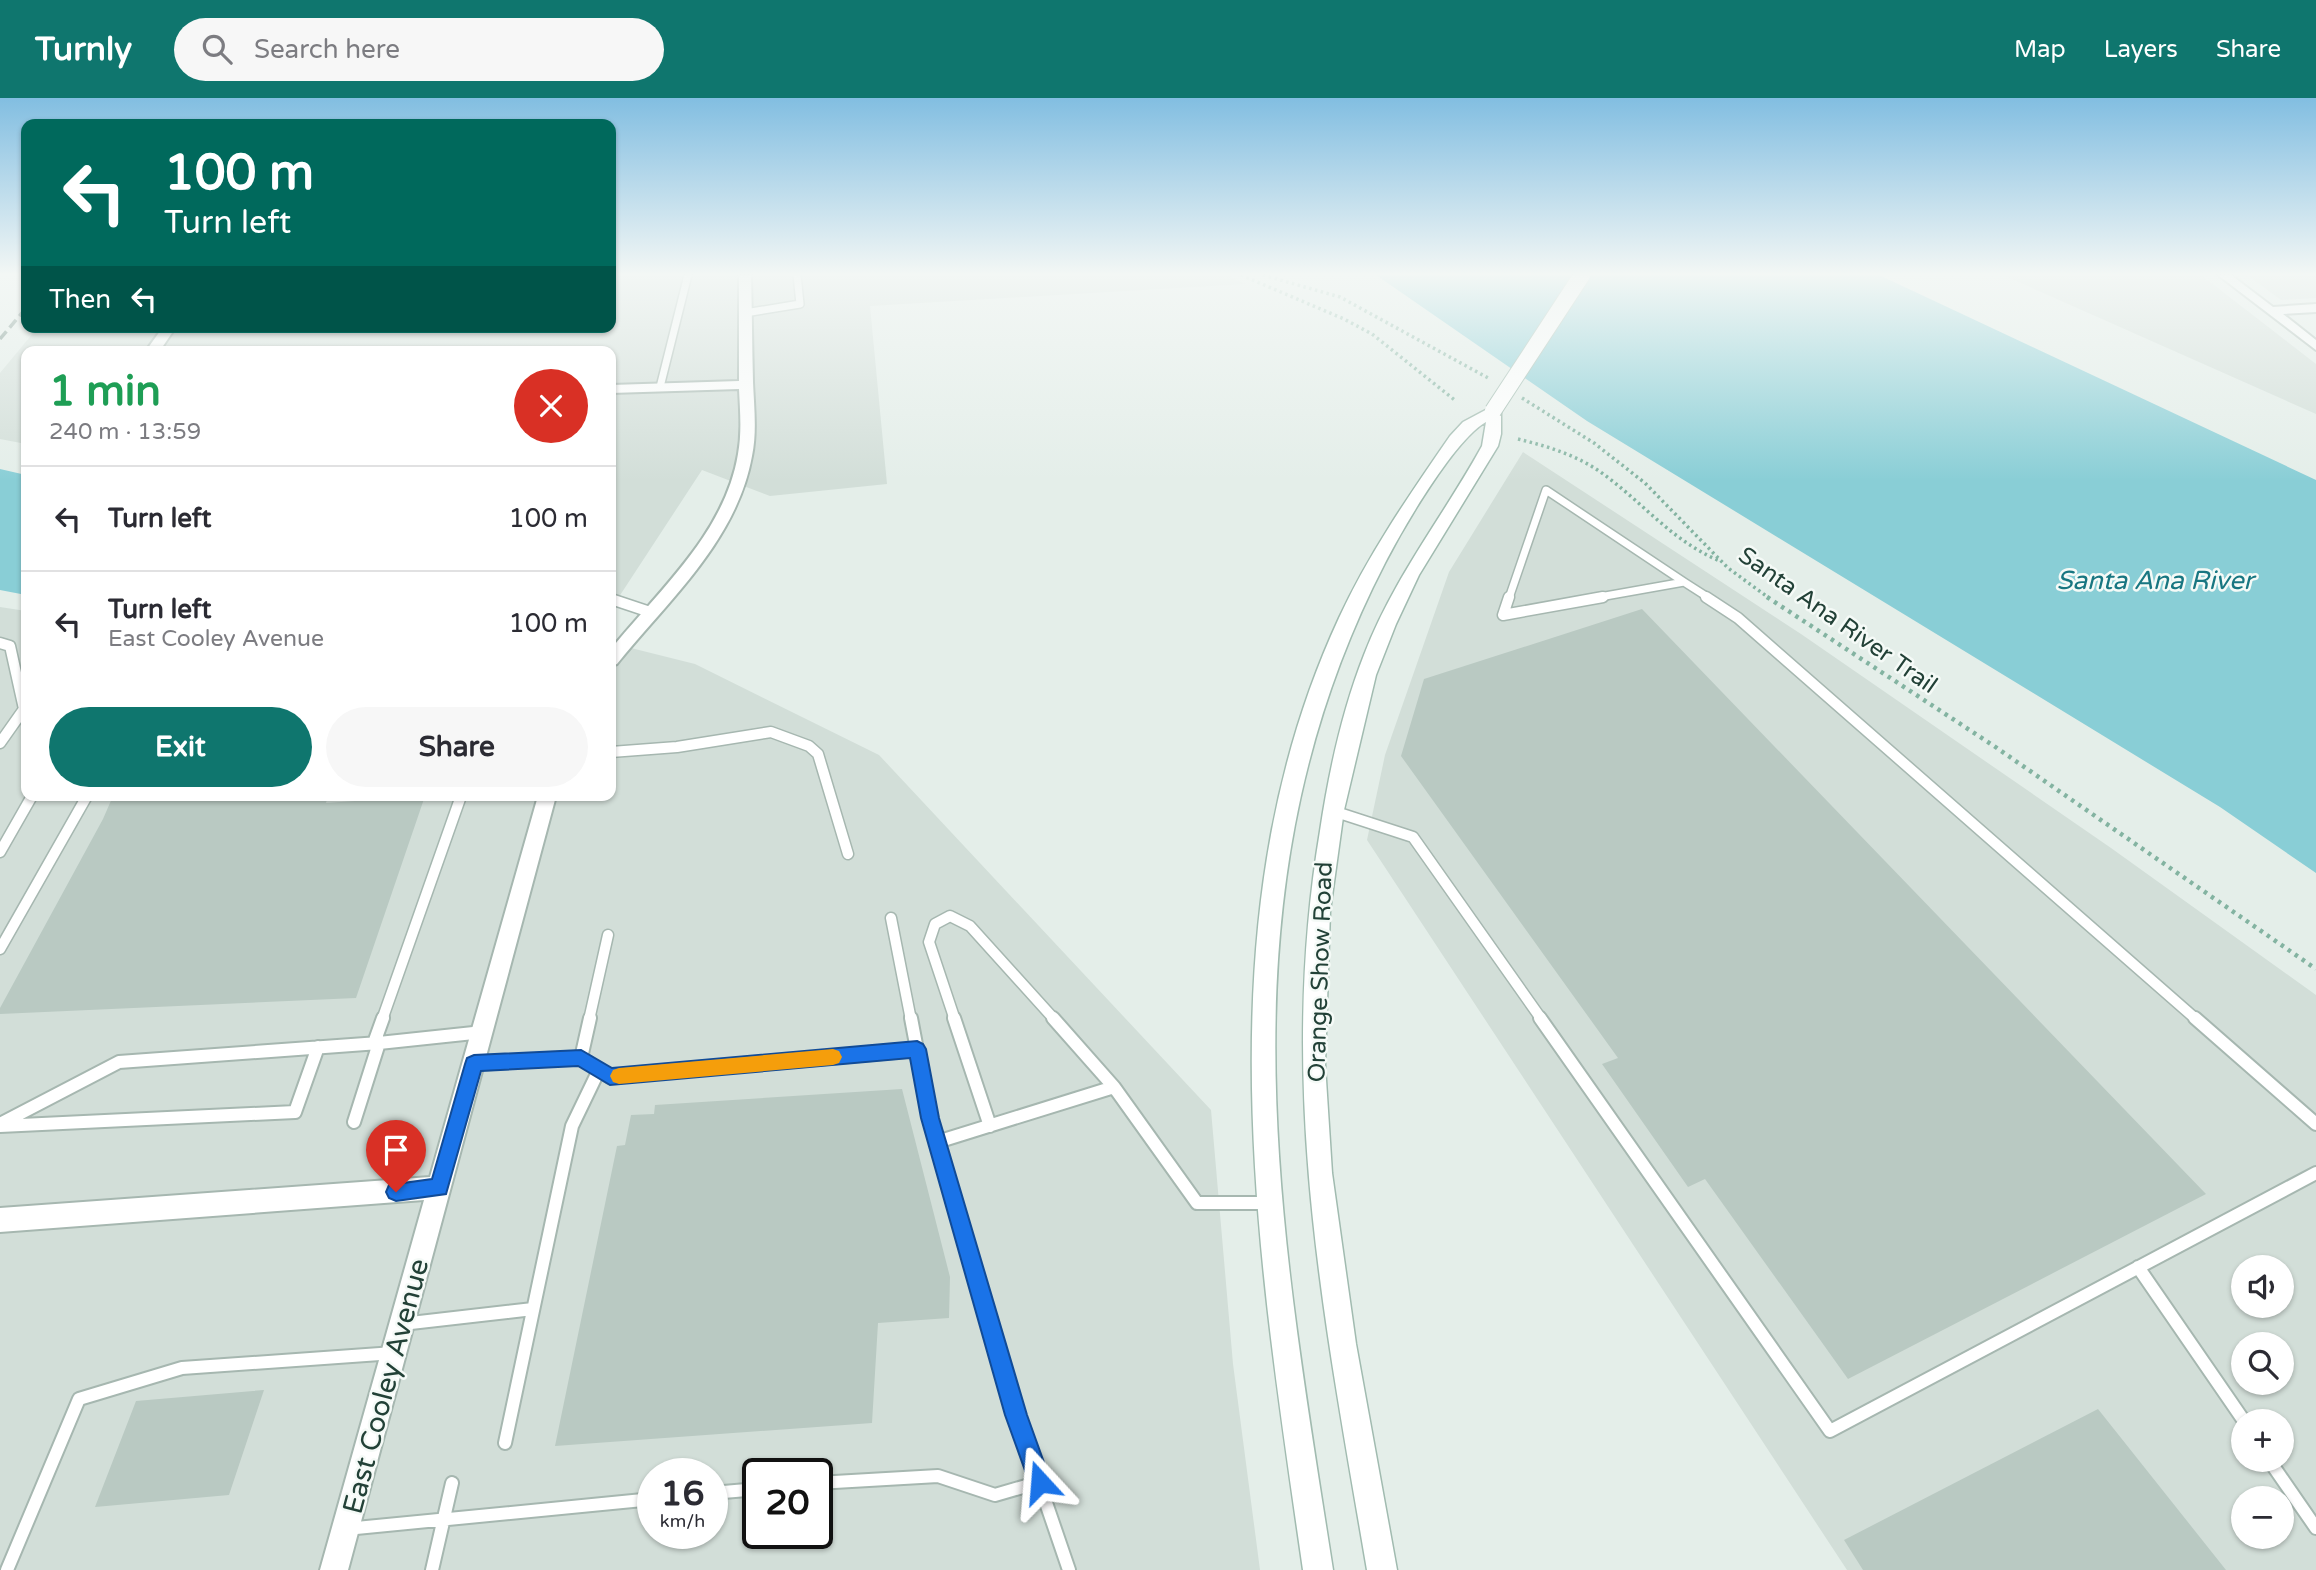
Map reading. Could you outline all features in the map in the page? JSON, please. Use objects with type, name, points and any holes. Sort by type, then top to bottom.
[{"type":"main road","points":[[1493,411],[1537,344]]},
{"type":"main road","name":"Orange Show Road","points":[[1318,1570],[1282,1317],[1269,1203],[1264,1123],[1264,1024],[1269,930],[1280,844],[1298,760],[1316,698],[1359,594],[1400,522],[1464,429],[1493,411]]},
{"type":"main road","name":"Orange Show Road","points":[[1382,1570],[1339,1314],[1324,1210],[1315,1116],[1317,935],[1325,847],[1358,703],[1410,576],[1492,440],[1493,411]]},
{"type":"main road","points":[[1359,594],[1397,603]]},
{"type":"street","points":[[616,654],[696,557],[718,526],[733,496],[746,450],[748,430],[745,344]]},
{"type":"street","points":[[616,389],[746,385]]},
{"type":"street","name":"East Cooley Avenue","points":[[334,1570],[546,801]]},
{"type":"street","points":[[0,1220],[439,1188]]},
{"type":"lane","points":[[660,387],[671,344]]},
{"type":"lane","points":[[1684,582],[1503,615],[1546,490],[1684,582],[1738,618],[2316,1124]]},
{"type":"lane","points":[[616,601],[650,612]]},
{"type":"lane","points":[[0,643],[10,646],[21,696]]},
{"type":"lane","points":[[0,743],[21,713]]},
{"type":"lane","points":[[616,752],[677,747],[771,732],[809,746],[818,754],[848,854]]},
{"type":"lane","points":[[0,852],[29,801]]},
{"type":"lane","points":[[0,950],[84,801]]},
{"type":"lane","points":[[354,1122],[377,1043],[459,801]]},
{"type":"lane","points":[[1332,810],[1413,837],[1830,1431],[2316,1172]]},
{"type":"lane","points":[[990,1126],[929,942],[934,924],[950,916],[970,926],[982,938],[1114,1087],[1197,1203],[1269,1203]]},
{"type":"lane","points":[[891,918],[937,1142],[1016,1415],[1069,1570]]},
{"type":"lane","points":[[581,1058],[608,935]]},
{"type":"lane","points":[[0,1125],[119,1062],[377,1043],[483,1031]]},
{"type":"lane","points":[[0,1125],[295,1112],[318,1047]]},
{"type":"lane","points":[[474,1064],[581,1058],[610,1077],[917,1049]]},
{"type":"lane","points":[[505,1443],[572,1126],[599,1070]]},
{"type":"lane","points":[[937,1142],[1114,1087]]},
{"type":"lane","points":[[2138,1267],[2236,1409]]},
{"type":"lane","points":[[402,1324],[533,1309]]},
{"type":"lane","points":[[7,1570],[79,1399],[182,1367],[395,1353]]},
{"type":"lane","points":[[2277,1472],[2316,1528]]},
{"type":"lane","points":[[833,1482],[938,1476],[995,1495],[1040,1482]]},
{"type":"lane","points":[[432,1570],[453,1483]]},
{"type":"lane","points":[[346,1529],[637,1501]]},
{"type":"path","points":[[1384,344],[1456,401]]},
{"type":"path","points":[[1425,344],[1498,384]]},
{"type":"path","name":"Santa Ana River Trail","points":[[1522,398],[1594,443],[1645,483],[1722,562],[1788,613],[1994,746],[2316,969]]},
{"type":"path","points":[[1518,439],[1558,450],[1598,471],[1674,538],[1699,554],[1722,562]]},
{"type":"shaded area","points":[[24,344],[874,344],[887,484],[770,496],[702,470],[616,601],[616,346],[22,346]]},
{"type":"shaded area","points":[[2158,344],[2290,344],[2316,364],[2316,414]]},
{"type":"shaded area","points":[[21,348],[21,443],[0,439],[0,373]]},
{"type":"shaded area","points":[[1523,452],[1801,634],[2111,848],[2316,995],[2316,1570],[1847,1570],[1367,840],[1385,755],[1449,572]]},
{"type":"shaded area","points":[[0,607],[21,610],[21,801],[616,801],[616,644],[695,664],[879,755],[1211,1110],[1233,1364],[1260,1570],[0,1570]]},
{"type":"water","name":"Santa Ana River","points":[[1475,344],[2025,344],[2316,480],[2316,873],[2220,807],[1587,421]]},
{"type":"water","points":[[0,469],[21,474],[21,594],[0,590]]},
{"type":"building","points":[[1642,609],[2206,1194],[1848,1379],[1705,1179],[1688,1187],[1602,1064],[1618,1058],[1401,756],[1424,679]]},
{"type":"building","points":[[111,801],[423,801],[356,998],[0,1014],[0,1008]]},
{"type":"building","points":[[902,1089],[950,1277],[949,1318],[878,1323],[872,1423],[555,1446],[617,1146],[625,1145],[631,1115],[654,1114],[655,1105]]},
{"type":"building","points":[[264,1390],[229,1495],[95,1507],[136,1401]]},
{"type":"building","points":[[2098,1409],[2226,1570],[1863,1570],[1844,1540]]},
{"type":"slow traffic","points":[[619,1076],[833,1057]]},
{"type":"route","points":[[396,1192],[439,1188],[474,1064],[581,1058],[610,1077],[917,1049],[930,1118],[1016,1415],[1040,1482]]}]
